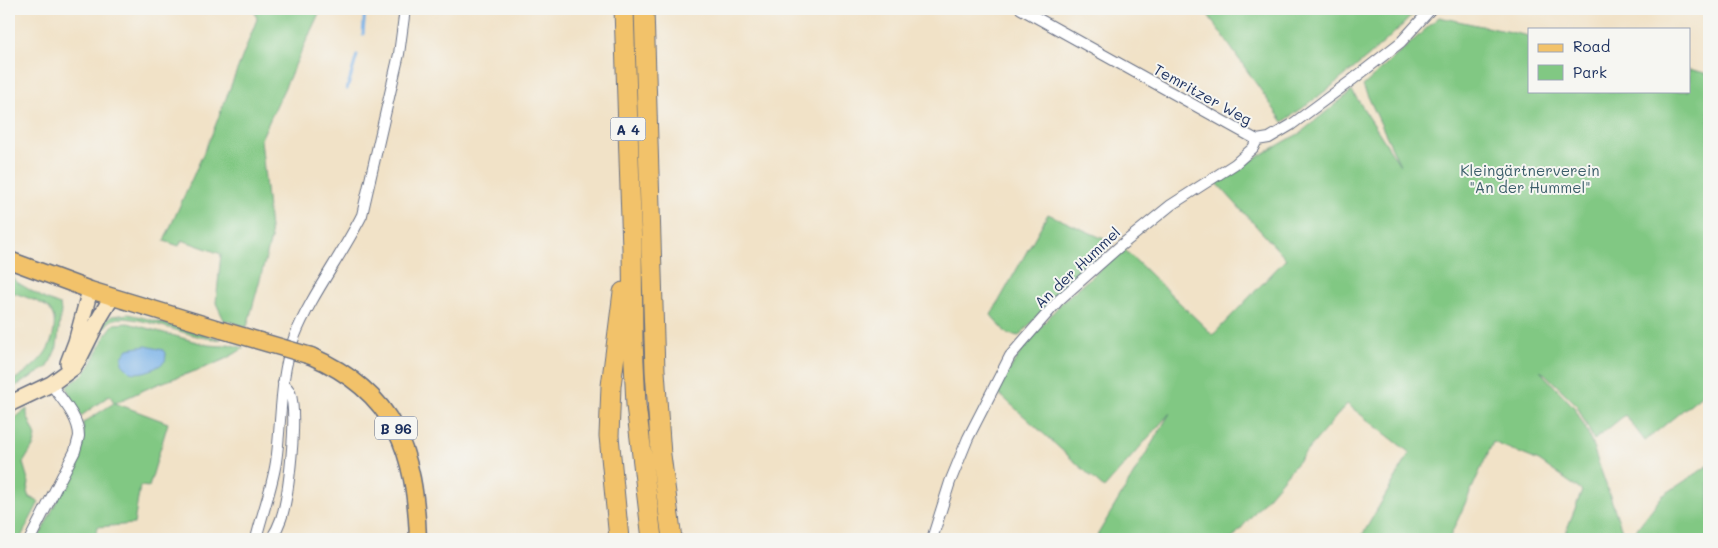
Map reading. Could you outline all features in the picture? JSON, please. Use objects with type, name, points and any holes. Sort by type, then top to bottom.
[{"type":"highway","name":"A 4","points":[[624,9],[636,405],[652,539]]},
{"type":"highway","name":"A 4","points":[[644,9],[653,346],[661,455],[670,530]]},
{"type":"highway","points":[[619,539],[610,436],[611,386],[624,280],[632,249]]},
{"type":"highway","points":[[670,530],[678,539]]},
{"type":"main road","name":"B 96","points":[[9,260],[112,297],[311,356],[342,371],[364,388],[390,418],[405,450],[415,490],[418,539]]},
{"type":"main road","points":[[55,381],[71,357],[90,290]]},
{"type":"main road","points":[[9,404],[55,381],[73,368],[112,297]]},
{"type":"street","points":[[256,539],[276,465],[283,383],[287,361],[294,340],[310,305],[352,236],[362,215],[399,54],[404,9]]},
{"type":"street","name":"Temritzer Weg","points":[[1021,9],[1257,140],[1269,138],[1340,90],[1401,42],[1431,9]]},
{"type":"street","name":"An der Hummel","points":[[932,539],[950,482],[968,438],[1010,356],[1059,300],[1119,247],[1170,206],[1235,164],[1252,148],[1257,140]]},
{"type":"street","points":[[30,539],[75,451],[79,436],[77,424],[55,381]]},
{"type":"street","points":[[271,539],[281,519],[292,450],[293,414],[290,392],[283,383]]},
{"type":"green space","points":[[254,9],[321,9],[261,139],[271,239],[247,327],[224,320],[216,303],[221,254],[182,240],[179,246],[164,241],[212,134],[257,19]]},
{"type":"green space","points":[[1204,9],[1418,9],[1387,40],[1354,68],[1283,122]]},
{"type":"green space","name":"Kleingärtnerverein \"An der Hummel\"","points":[[1439,17],[1528,36],[1528,92],[1690,92],[1690,69],[1709,74],[1709,389],[1645,441],[1625,415],[1594,440],[1576,404],[1540,371],[1574,407],[1588,433],[1625,539],[1563,539],[1582,491],[1539,461],[1493,442],[1449,539],[1360,539],[1410,453],[1347,404],[1232,539],[1095,539],[1170,413],[1104,488],[996,391],[1026,344],[1062,302],[1124,249],[1213,335],[1286,259],[1215,181],[1300,133],[1352,91],[1400,165],[1363,86]]},
{"type":"green space","points":[[1048,214],[1113,243],[1056,296],[1019,336],[1007,334],[991,315]]},
{"type":"green space","points":[[9,271],[12,272],[15,281],[45,299],[60,305],[61,311],[57,347],[48,367],[9,390],[9,383],[39,361],[49,347],[54,329],[54,317],[45,306],[9,291]]},
{"type":"green space","points":[[128,314],[221,339],[195,336],[130,319],[118,319],[109,322],[101,334],[90,360],[72,380],[88,358],[105,321],[112,316]]},
{"type":"green space","points":[[128,323],[208,345],[222,346],[228,344],[244,348],[213,364],[158,384],[115,403],[168,423],[149,487],[140,486],[134,524],[97,527],[95,539],[38,539],[81,452],[84,438],[83,423],[114,403],[110,395],[81,416],[71,400],[67,386],[91,365],[114,324]]},
{"type":"green space","points":[[27,409],[27,415],[36,436],[34,445],[23,463],[29,483],[27,492],[29,497],[39,502],[20,539],[9,539],[9,422]]},
{"type":"green space","points":[[1709,465],[1709,539],[1632,539],[1638,527],[1662,496]]},
{"type":"water","points":[[146,346],[163,350],[166,355],[165,361],[149,371],[130,372],[122,364],[122,357],[128,349]]},
{"type":"waterway","points":[[363,34],[365,9]]},
{"type":"waterway","points":[[347,89],[357,55]]}]
